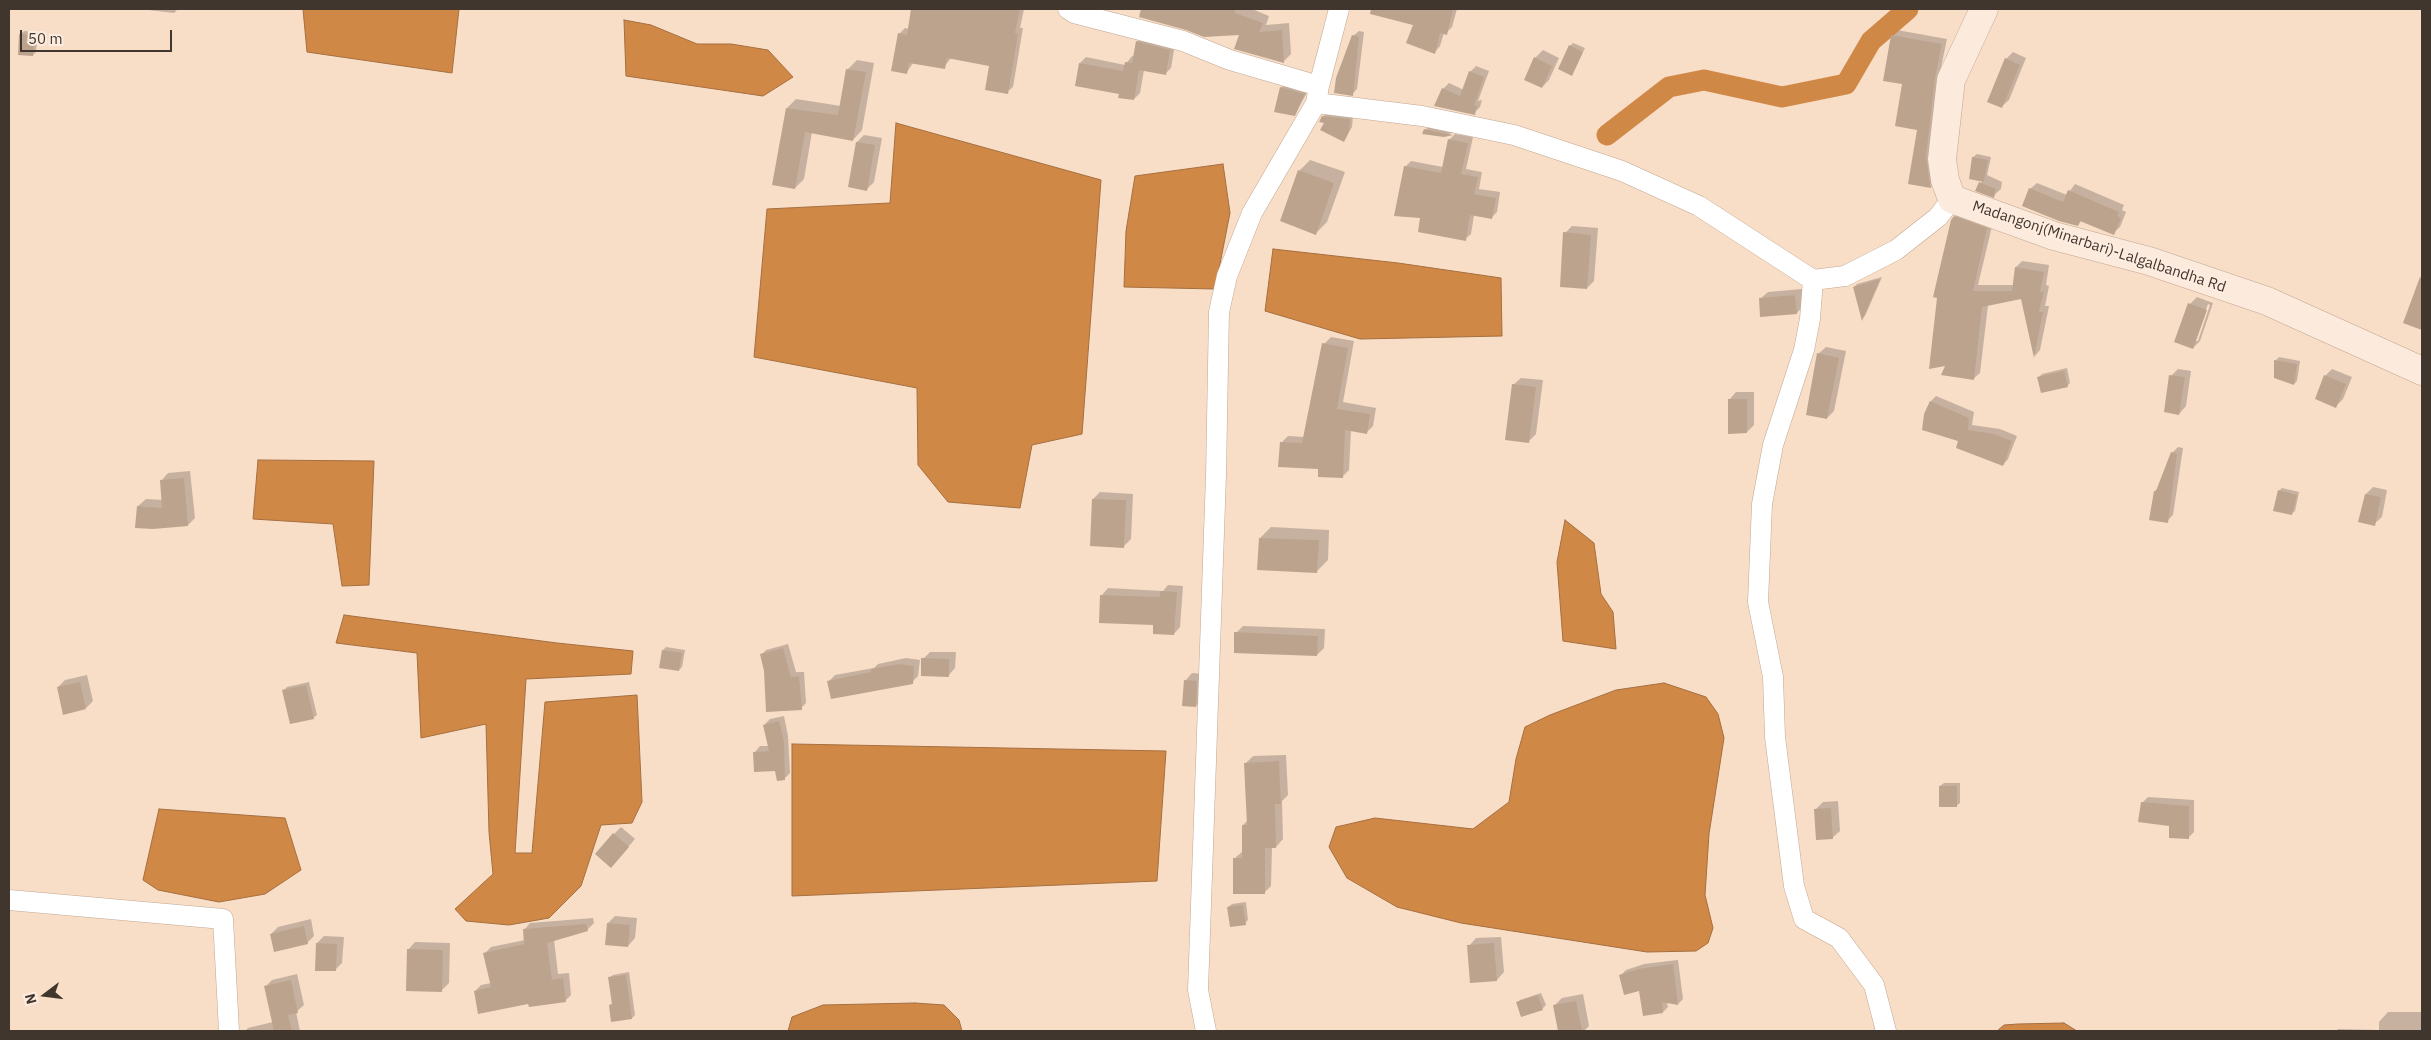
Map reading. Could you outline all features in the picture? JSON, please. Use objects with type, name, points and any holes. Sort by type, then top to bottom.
[{"type":"main road","name":"Madangonj(Minarbari)-Lalgalbandha Rd","points":[[1984,9],[1951,80],[1942,159],[1945,180],[1952,199],[2054,236],[2149,262],[2268,301],[2422,371]]},
{"type":"street","points":[[1068,9],[1074,13],[1183,41],[1317,94],[1514,135],[1622,171],[1699,206],[1813,280],[1846,276],[1896,250],[1938,217],[1952,199]]},
{"type":"street","points":[[1206,1031],[1198,990],[1216,475],[1219,312],[1227,276],[1252,213],[1317,94],[1339,9]]},
{"type":"street","points":[[1813,280],[1810,319],[1804,350],[1773,445],[1762,504],[1758,602],[1774,677],[1775,737],[1794,886],[1804,919],[1839,938],[1874,985],[1886,1031]]},
{"type":"street","points":[[9,900],[223,919],[229,1031]]},
{"type":"shaded area","points":[[303,9],[459,9],[452,73],[307,52]]},
{"type":"shaded area","points":[[624,20],[651,25],[697,44],[731,44],[768,50],[793,77],[763,96],[626,76]]},
{"type":"shaded area","points":[[896,123],[1101,180],[1082,434],[1032,445],[1020,508],[948,502],[918,465],[917,388],[754,357],[767,209],[890,203]]},
{"type":"shaded area","points":[[1223,164],[1230,213],[1215,289],[1124,287],[1126,231],[1135,176]]},
{"type":"shaded area","points":[[1273,249],[1398,263],[1501,278],[1502,336],[1360,339],[1265,311]]},
{"type":"shaded area","points":[[258,460],[374,461],[369,585],[342,586],[333,524],[253,519]]},
{"type":"shaded area","points":[[1565,520],[1594,543],[1601,594],[1613,612],[1616,649],[1563,641],[1557,562]]},
{"type":"shaded area","points":[[344,615],[633,651],[631,674],[526,679],[515,853],[532,853],[545,702],[637,695],[642,802],[632,823],[601,825],[581,886],[549,918],[509,925],[466,921],[455,909],[493,874],[489,832],[486,724],[421,738],[417,653],[336,643]]},
{"type":"shaded area","points":[[1664,683],[1706,697],[1718,714],[1724,738],[1709,834],[1705,895],[1713,928],[1708,943],[1696,951],[1647,952],[1461,923],[1397,907],[1347,878],[1329,847],[1336,827],[1375,818],[1473,829],[1509,802],[1516,759],[1525,727],[1550,715],[1616,690]]},
{"type":"shaded area","points":[[792,744],[1166,751],[1157,881],[792,896]]},
{"type":"shaded area","points":[[159,809],[285,818],[301,870],[265,894],[219,902],[158,890],[143,880]]},
{"type":"shaded area","points":[[915,1003],[944,1005],[959,1020],[962,1031],[788,1031],[792,1017],[823,1005]]},
{"type":"shaded area","points":[[2064,1023],[2077,1031],[1997,1031],[2004,1025]]},
{"type":"building","points":[[911,9],[1020,9],[1015,33],[1018,34],[1008,94],[985,90],[989,66],[947,58],[945,69],[909,63],[907,74],[891,71],[898,33],[907,35]]},
{"type":"building","points":[[1141,9],[1235,9],[1235,13],[1263,23],[1259,32],[1282,30],[1284,63],[1234,49],[1239,35],[1204,37],[1139,17]]},
{"type":"building","points":[[1371,9],[1453,9],[1447,35],[1440,33],[1435,54],[1406,43],[1413,25],[1370,14]]},
{"type":"building","points":[[19,34],[35,35],[33,56],[18,55]]},
{"type":"building","points":[[1352,35],[1359,37],[1353,96],[1334,93],[1336,78]]},
{"type":"building","points":[[1891,35],[1942,44],[1935,78],[1926,157],[1931,188],[1908,184],[1917,130],[1895,126],[1902,84],[1883,81]]},
{"type":"building","points":[[1136,41],[1170,50],[1166,75],[1139,70],[1134,100],[1118,98],[1119,94],[1075,86],[1079,63],[1123,71],[1125,62],[1132,63]]},
{"type":"building","points":[[1569,45],[1583,52],[1572,76],[1558,69]]},
{"type":"building","points":[[1534,57],[1552,66],[1542,88],[1524,80]]},
{"type":"building","points":[[2005,58],[2020,65],[2002,108],[1987,102]]},
{"type":"building","points":[[846,69],[866,72],[853,141],[805,132],[795,189],[772,185],[786,108],[838,115]]},
{"type":"building","points":[[1469,71],[1484,77],[1474,106],[1477,105],[1475,115],[1434,106],[1442,88],[1460,96]]},
{"type":"building","points":[[1280,87],[1305,94],[1295,116],[1274,112]]},
{"type":"building","points":[[1322,116],[1350,119],[1349,132],[1344,142],[1320,130],[1324,123],[1319,122]]},
{"type":"building","points":[[1424,129],[1453,135],[1444,137],[1422,134]]},
{"type":"building","points":[[1448,139],[1468,143],[1461,174],[1478,177],[1474,194],[1496,198],[1492,219],[1470,215],[1466,241],[1418,232],[1420,218],[1394,216],[1404,166],[1441,173]]},
{"type":"building","points":[[856,142],[875,145],[867,191],[848,187]]},
{"type":"building","points":[[1972,157],[1988,160],[1984,182],[1969,179]]},
{"type":"building","points":[[1298,170],[1334,183],[1316,235],[1280,221]]},
{"type":"building","points":[[1979,182],[1996,189],[1994,198],[1975,191]]},
{"type":"building","points":[[2029,188],[2063,202],[2068,190],[2119,212],[2117,216],[2121,218],[2114,235],[2080,221],[2078,226],[2059,221],[2022,206]]},
{"type":"building","points":[[1954,216],[1987,228],[1973,291],[2012,291],[2015,267],[2044,272],[2040,292],[2044,292],[2039,312],[2043,312],[2034,358],[2021,299],[1982,307],[1974,380],[1941,375],[1945,366],[1929,369],[1937,298],[1933,297],[1951,220]]},
{"type":"building","points":[[1563,232],[1591,235],[1587,289],[1560,287]]},
{"type":"building","points":[[2420,277],[2422,278],[2422,330],[2403,323]]},
{"type":"building","points":[[1880,279],[1862,321],[1853,287]]},
{"type":"building","points":[[1795,295],[1797,314],[1760,317],[1759,298]]},
{"type":"building","points":[[2188,303],[2207,310],[2193,349],[2174,342]]},
{"type":"building","points":[[1322,343],[1348,348],[1337,409],[1370,414],[1367,434],[1345,430],[1343,478],[1318,477],[1318,469],[1278,467],[1280,442],[1302,443]]},
{"type":"building","points":[[1817,353],[1839,358],[1827,419],[1806,415]]},
{"type":"building","points":[[2274,360],[2297,364],[2294,385],[2274,378]]},
{"type":"building","points":[[2064,371],[2068,387],[2041,393],[2037,377]]},
{"type":"building","points":[[2169,375],[2185,377],[2179,415],[2164,412]]},
{"type":"building","points":[[2324,375],[2346,384],[2336,408],[2315,399]]},
{"type":"building","points":[[1512,384],[1536,387],[1529,443],[1505,440]]},
{"type":"building","points":[[1728,399],[1747,399],[1747,433],[1728,434]]},
{"type":"building","points":[[1930,401],[1969,418],[1968,430],[1994,434],[2012,441],[2003,466],[1956,448],[1958,441],[1922,430],[1924,414]]},
{"type":"building","points":[[2171,452],[2177,454],[2168,523],[2149,520],[2154,491],[2156,491]]},
{"type":"building","points":[[184,478],[188,526],[153,529],[135,528],[137,506],[162,508],[160,480]]},
{"type":"building","points":[[2278,490],[2297,495],[2292,515],[2273,511]]},
{"type":"building","points":[[2365,494],[2381,497],[2375,526],[2358,522]]},
{"type":"building","points":[[1092,499],[1126,500],[1124,548],[1090,546]]},
{"type":"building","points":[[1259,538],[1319,540],[1317,573],[1257,570]]},
{"type":"building","points":[[1160,591],[1177,592],[1174,635],[1153,634],[1153,625],[1099,623],[1100,595],[1160,597]]},
{"type":"building","points":[[1234,632],[1318,636],[1317,656],[1234,653]]},
{"type":"building","points":[[783,648],[791,677],[799,676],[802,710],[766,712],[764,671],[760,654]]},
{"type":"building","points":[[662,650],[682,653],[679,671],[659,668]]},
{"type":"building","points":[[921,658],[949,659],[949,677],[921,676]]},
{"type":"building","points":[[899,664],[914,666],[913,684],[831,699],[827,681],[871,672],[871,669]]},
{"type":"building","points":[[1184,680],[1197,681],[1196,707],[1182,706]]},
{"type":"building","points":[[80,682],[86,709],[63,715],[57,687]]},
{"type":"building","points":[[306,685],[314,719],[290,724],[282,690]]},
{"type":"building","points":[[779,721],[784,742],[785,780],[777,781],[775,771],[754,772],[753,752],[769,751],[763,725]]},
{"type":"building","points":[[1279,761],[1281,804],[1275,804],[1276,848],[1265,848],[1265,894],[1233,894],[1233,858],[1242,858],[1242,825],[1247,825],[1244,763]]},
{"type":"building","points":[[1939,786],[1957,786],[1957,807],[1939,807]]},
{"type":"building","points":[[2141,802],[2189,806],[2189,839],[2169,838],[2169,826],[2138,822]]},
{"type":"building","points":[[1831,808],[1833,839],[1816,840],[1814,809]]},
{"type":"building","points":[[613,833],[629,847],[611,868],[595,854]]},
{"type":"building","points":[[1243,905],[1246,925],[1230,927],[1227,907]]},
{"type":"building","points":[[607,923],[630,925],[628,947],[605,945]]},
{"type":"building","points":[[586,924],[588,931],[547,943],[552,980],[563,978],[566,1002],[529,1007],[528,1004],[478,1014],[474,991],[491,987],[483,953],[524,944],[523,929]]},
{"type":"building","points":[[304,926],[308,944],[274,952],[270,934]]},
{"type":"building","points":[[316,943],[337,944],[336,971],[315,971]]},
{"type":"building","points":[[1494,943],[1497,981],[1470,983],[1467,945]]},
{"type":"building","points":[[407,949],[443,950],[442,992],[406,991]]},
{"type":"building","points":[[1673,964],[1678,1005],[1662,1002],[1663,1013],[1643,1016],[1639,991],[1624,995],[1619,975],[1638,969]]},
{"type":"building","points":[[626,975],[632,1019],[611,1022],[609,1005],[612,1004],[608,977]]},
{"type":"building","points":[[291,980],[298,1013],[288,1015],[292,1031],[274,1031],[264,986]]},
{"type":"building","points":[[1538,995],[1543,1010],[1521,1017],[1516,1002]]},
{"type":"building","points":[[1576,1001],[1582,1031],[1558,1031],[1553,1005]]},
{"type":"waterway","points":[[1607,135],[1669,87],[1704,80],[1782,97],[1846,84],[1871,41],[1908,9]]}]
